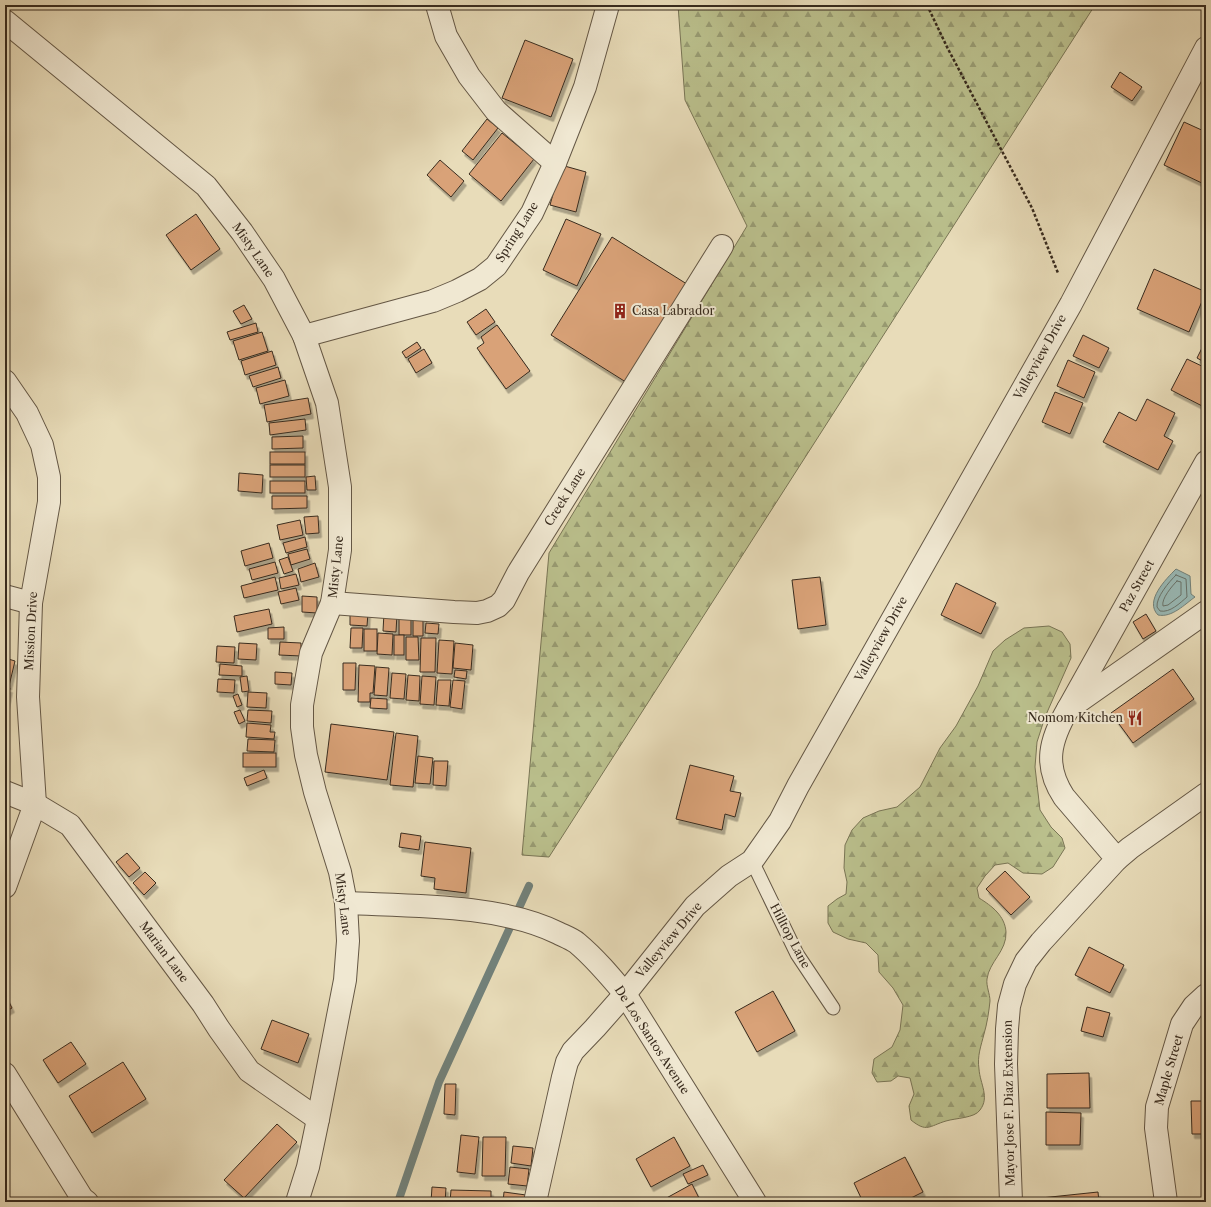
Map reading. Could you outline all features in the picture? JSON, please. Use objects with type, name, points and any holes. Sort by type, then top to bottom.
[{"type":"street","points":[[437,5],[446,36],[469,76],[496,111],[555,162]]},
{"type":"street","name":"Spring Lane","points":[[304,336],[433,301],[480,279],[496,266],[532,212],[555,162],[585,87],[608,5]]},
{"type":"street","name":"Misty Lane","points":[[5,21],[206,186],[242,232],[274,279],[304,336],[327,403],[340,487],[340,550],[332,603],[311,653],[302,705],[302,727],[306,755],[315,792],[340,872],[346,904],[348,941],[345,980],[318,1119],[308,1167],[297,1202]]},
{"type":"street","name":"Valleyview Drive","points":[[535,1202],[567,1062],[573,1051],[625,994],[695,906],[729,876],[752,861],[780,821],[798,786],[1071,304],[1206,48]]},
{"type":"street","name":"Creek Lane","points":[[332,603],[462,612],[482,612],[498,606],[504,600],[518,573],[722,246]]},
{"type":"street","name":"Mission Drive","points":[[5,381],[27,413],[42,445],[49,477],[49,502],[31,602],[28,697],[35,804],[5,887]]},
{"type":"street","name":"Paz Street","points":[[1068,709],[1206,462]]},
{"type":"street","points":[[5,596],[31,602]]},
{"type":"street","points":[[1117,860],[1057,787],[1052,775],[1051,759],[1053,741],[1060,723],[1068,709],[1206,612]]},
{"type":"street","name":"Marian Lane","points":[[5,792],[35,804],[70,825],[203,1004],[249,1071],[318,1119]]},
{"type":"street","name":"Mayor Jose F. Diaz Extension","points":[[1011,1202],[1006,1029],[1009,1006],[1015,984],[1026,961],[1041,942],[1117,860],[1130,848],[1206,794]]},
{"type":"street","name":"De Los Santos Avenue","points":[[346,904],[439,908],[492,913],[543,926],[576,942],[602,967],[625,994],[755,1202]]},
{"type":"street","name":"Maple Street","points":[[1166,1202],[1156,1128],[1157,1107],[1182,1024],[1194,1006],[1206,995]]},
{"type":"street","points":[[5,1074],[82,1201]]},
{"type":"lane","name":"Hilltop Lane","points":[[752,861],[797,954],[833,1008]]},
{"type":"path","points":[[927,5],[1032,208],[1071,304]]},
{"type":"green space","points":[[678,5],[1095,5],[549,857],[522,855],[549,553],[747,226],[685,100]]},
{"type":"green space","points":[[1049,626],[1062,632],[1070,644],[1071,658],[1045,717],[1037,742],[1035,767],[1040,810],[1051,827],[1062,838],[1065,848],[1053,867],[1042,874],[1023,873],[1008,863],[995,865],[977,888],[979,898],[989,904],[997,912],[1003,921],[1006,932],[1004,945],[988,973],[987,979],[990,1001],[979,1060],[980,1075],[984,1090],[983,1105],[978,1113],[974,1115],[946,1121],[928,1127],[921,1126],[911,1120],[909,1106],[914,1094],[910,1078],[898,1076],[891,1081],[877,1082],[872,1073],[874,1059],[892,1047],[900,1030],[903,1005],[893,988],[879,972],[878,955],[866,943],[848,939],[833,932],[828,923],[828,906],[846,894],[847,882],[844,868],[845,845],[852,830],[863,818],[879,811],[897,807],[920,787],[940,748],[956,726],[978,686],[993,651],[1005,640],[1024,628]]},
{"type":"water","points":[[1176,569],[1190,576],[1191,594],[1195,597],[1183,607],[1173,612],[1158,615],[1154,609],[1155,597],[1162,584]]},
{"type":"building","points":[[525,40],[573,59],[551,117],[502,98]]},
{"type":"building","points":[[1120,72],[1142,87],[1132,101],[1111,87]]},
{"type":"building","points":[[487,119],[498,128],[473,160],[462,151]]},
{"type":"building","points":[[1184,122],[1206,132],[1206,185],[1164,165]]},
{"type":"building","points":[[502,133],[534,159],[501,201],[469,174]]},
{"type":"building","points":[[440,160],[464,181],[451,197],[427,175]]},
{"type":"building","points":[[561,165],[586,172],[576,212],[550,205]]},
{"type":"building","points":[[196,214],[220,249],[191,270],[166,235]]},
{"type":"building","points":[[566,219],[601,234],[577,286],[543,270]]},
{"type":"building","name":"Casa Labrador","points":[[612,237],[690,286],[629,384],[551,335]]},
{"type":"building","points":[[1154,269],[1206,292],[1189,332],[1137,309]]},
{"type":"building","points":[[244,305],[252,319],[241,324],[233,311]]},
{"type":"building","points":[[486,309],[495,322],[476,335],[467,322]]},
{"type":"building","points":[[256,323],[258,332],[230,340],[227,332]]},
{"type":"building","points":[[497,325],[530,371],[506,389],[477,348],[484,343],[481,337]]},
{"type":"building","points":[[262,332],[268,351],[239,360],[233,341]]},
{"type":"building","points":[[1083,335],[1109,348],[1099,368],[1073,356]]},
{"type":"building","points":[[417,342],[421,348],[406,358],[402,352]]},
{"type":"building","points":[[1205,342],[1206,343],[1206,363],[1197,358]]},
{"type":"building","points":[[424,349],[432,363],[416,373],[408,359]]},
{"type":"building","points":[[272,351],[276,365],[245,375],[241,361]]},
{"type":"building","points":[[1187,359],[1206,368],[1206,408],[1171,390]]},
{"type":"building","points":[[1068,360],[1095,372],[1084,398],[1057,386]]},
{"type":"building","points":[[278,367],[281,378],[253,387],[249,376]]},
{"type":"building","points":[[285,380],[289,396],[260,404],[256,388]]},
{"type":"building","points":[[1055,392],[1083,403],[1070,434],[1042,422]]},
{"type":"building","points":[[308,398],[311,414],[267,422],[264,405]]},
{"type":"building","points":[[1147,399],[1175,413],[1164,436],[1173,441],[1158,470],[1103,442],[1119,412],[1136,421]]},
{"type":"building","points":[[305,419],[306,430],[270,435],[269,423]]},
{"type":"building","points":[[303,436],[303,448],[272,449],[272,437]]},
{"type":"building","points":[[270,452],[305,452],[305,464],[270,464]]},
{"type":"building","points":[[270,465],[305,465],[305,477],[270,477]]},
{"type":"building","points":[[239,473],[263,475],[262,493],[238,491]]},
{"type":"building","points":[[315,476],[316,490],[307,490],[306,477]]},
{"type":"building","points":[[270,481],[305,481],[305,493],[270,493]]},
{"type":"building","points":[[272,496],[307,496],[307,508],[272,509]]},
{"type":"building","points":[[318,516],[319,533],[306,534],[304,517]]},
{"type":"building","points":[[300,520],[303,535],[280,540],[277,525]]},
{"type":"building","points":[[305,537],[307,547],[286,553],[283,543]]},
{"type":"building","points":[[269,543],[273,558],[245,566],[241,551]]},
{"type":"building","points":[[307,549],[310,559],[291,565],[288,554]]},
{"type":"building","points":[[288,557],[293,571],[284,574],[279,560]]},
{"type":"building","points":[[275,562],[278,573],[252,580],[249,569]]},
{"type":"building","points":[[315,563],[319,577],[301,582],[298,569]]},
{"type":"building","points":[[296,574],[299,585],[281,589],[279,578]]},
{"type":"building","points":[[275,577],[278,590],[244,598],[241,586]]},
{"type":"building","points":[[820,577],[826,625],[798,629],[792,580]]},
{"type":"building","points":[[956,583],[996,603],[981,634],[941,615]]},
{"type":"building","points":[[296,588],[299,600],[281,604],[278,592]]},
{"type":"building","points":[[302,596],[317,597],[317,613],[302,612]]},
{"type":"building","points":[[269,609],[272,624],[237,632],[234,616]]},
{"type":"building","points":[[350,613],[368,613],[367,626],[350,625]]},
{"type":"building","points":[[384,613],[397,614],[396,632],[383,631]]},
{"type":"building","points":[[1146,614],[1156,631],[1143,639],[1133,622]]},
{"type":"building","points":[[399,615],[411,615],[411,635],[399,635]]},
{"type":"building","points":[[423,617],[423,636],[413,636],[413,618]]},
{"type":"building","points":[[426,623],[439,624],[438,634],[425,633]]},
{"type":"building","points":[[284,627],[284,639],[268,639],[268,628]]},
{"type":"building","points":[[351,628],[363,628],[362,648],[350,648]]},
{"type":"building","points":[[364,629],[377,629],[377,651],[364,651]]},
{"type":"building","points":[[378,633],[393,634],[392,655],[377,654]]},
{"type":"building","points":[[394,635],[404,635],[404,655],[394,655]]},
{"type":"building","points":[[406,637],[418,637],[419,660],[406,660]]},
{"type":"building","points":[[421,638],[436,638],[435,672],[420,672]]},
{"type":"building","points":[[439,640],[454,641],[452,674],[437,673]]},
{"type":"building","points":[[280,642],[301,643],[301,656],[279,655]]},
{"type":"building","points":[[239,643],[257,644],[256,660],[238,659]]},
{"type":"building","points":[[455,643],[473,645],[471,670],[453,668]]},
{"type":"building","points":[[217,646],[235,647],[234,663],[216,662]]},
{"type":"building","points":[[5,658],[15,661],[9,686],[5,685]]},
{"type":"building","points":[[343,663],[356,663],[355,690],[343,690]]},
{"type":"building","points":[[220,664],[242,666],[242,676],[219,675]]},
{"type":"building","points":[[359,665],[375,666],[373,693],[370,693],[370,702],[358,702]]},
{"type":"building","points":[[376,667],[389,668],[387,696],[374,695]]},
{"type":"building","points":[[1173,669],[1194,699],[1133,743],[1111,713]]},
{"type":"building","points":[[455,670],[467,671],[466,679],[454,677]]},
{"type":"building","points":[[275,672],[292,673],[291,685],[275,684]]},
{"type":"building","points":[[392,673],[406,674],[404,699],[390,698]]},
{"type":"building","points":[[408,675],[420,676],[419,701],[406,700]]},
{"type":"building","points":[[247,676],[249,691],[242,692],[240,677]]},
{"type":"building","points":[[422,676],[436,677],[434,705],[420,704]]},
{"type":"building","points":[[218,679],[235,680],[234,693],[217,692]]},
{"type":"building","points":[[438,680],[451,680],[449,706],[436,705]]},
{"type":"building","points":[[453,680],[465,681],[462,709],[450,707]]},
{"type":"building","points":[[5,687],[10,688],[5,713]]},
{"type":"building","points":[[248,692],[267,693],[266,708],[247,707]]},
{"type":"building","points":[[238,694],[242,705],[237,707],[233,696]]},
{"type":"building","points":[[371,698],[387,699],[387,709],[370,708]]},
{"type":"building","points":[[240,710],[245,721],[239,724],[234,712]]},
{"type":"building","points":[[248,710],[272,711],[271,723],[247,721]]},
{"type":"building","points":[[247,723],[271,725],[270,732],[275,732],[274,739],[246,737]]},
{"type":"building","points":[[331,724],[394,732],[387,780],[325,772]]},
{"type":"building","points":[[396,733],[418,736],[413,787],[390,785]]},
{"type":"building","points":[[248,739],[275,740],[274,752],[247,751]]},
{"type":"building","points":[[243,753],[276,753],[276,767],[243,767]]},
{"type":"building","points":[[418,756],[433,758],[430,784],[415,783]]},
{"type":"building","points":[[434,761],[448,761],[446,786],[433,785]]},
{"type":"building","points":[[690,765],[734,776],[730,791],[741,793],[735,817],[725,814],[722,830],[676,819]]},
{"type":"building","points":[[264,770],[267,778],[247,786],[244,778]]},
{"type":"building","points":[[401,833],[421,836],[419,850],[399,847]]},
{"type":"building","points":[[425,842],[471,848],[466,893],[434,889],[435,878],[421,876]]},
{"type":"building","points":[[127,853],[140,868],[129,877],[116,862]]},
{"type":"building","points":[[1005,871],[1030,897],[1011,915],[986,889]]},
{"type":"building","points":[[145,872],[156,883],[144,895],[133,883]]},
{"type":"building","points":[[1089,947],[1124,965],[1110,993],[1075,975]]},
{"type":"building","points":[[773,991],[795,1031],[757,1052],[735,1012]]},
{"type":"building","points":[[5,994],[12,1008],[5,1012]]},
{"type":"building","points":[[1087,1007],[1110,1013],[1103,1037],[1081,1031]]},
{"type":"building","points":[[272,1020],[309,1034],[298,1063],[261,1049]]},
{"type":"building","points":[[71,1042],[86,1064],[58,1083],[43,1060]]},
{"type":"building","points":[[123,1062],[146,1099],[92,1133],[69,1096]]},
{"type":"building","points":[[1089,1073],[1090,1108],[1047,1108],[1047,1074]]},
{"type":"building","points":[[445,1084],[456,1084],[455,1115],[444,1114]]},
{"type":"building","points":[[1191,1101],[1206,1101],[1206,1134],[1192,1134]]},
{"type":"building","points":[[1046,1112],[1081,1113],[1080,1145],[1046,1145]]},
{"type":"building","points":[[277,1124],[297,1142],[244,1198],[224,1180]]},
{"type":"building","points":[[461,1135],[479,1137],[475,1174],[457,1172]]},
{"type":"building","points":[[483,1137],[506,1137],[505,1176],[482,1176]]},
{"type":"building","points":[[674,1137],[690,1166],[651,1187],[636,1159]]},
{"type":"building","points":[[513,1146],[533,1148],[531,1166],[511,1163]]},
{"type":"building","points":[[905,1157],[923,1192],[903,1202],[863,1202],[854,1183]]},
{"type":"building","points":[[703,1165],[708,1175],[688,1184],[683,1174]]},
{"type":"building","points":[[510,1167],[529,1169],[527,1186],[508,1184]]},
{"type":"building","points":[[692,1184],[701,1202],[661,1201]]},
{"type":"building","points":[[432,1187],[446,1188],[445,1202],[431,1202]]},
{"type":"building","points":[[451,1190],[491,1191],[491,1202],[450,1202]]},
{"type":"building","points":[[504,1192],[526,1195],[525,1202],[503,1202]]},
{"type":"building","points":[[1098,1192],[1099,1202],[1041,1202],[1041,1198]]},
{"type":"waterway","points":[[398,1202],[439,1082],[529,886]]},
{"type":"place","name":"Casa Labrador","points":[[620,311]]},
{"type":"place","name":"Nomom Kitchen","points":[[1135,718]]}]
